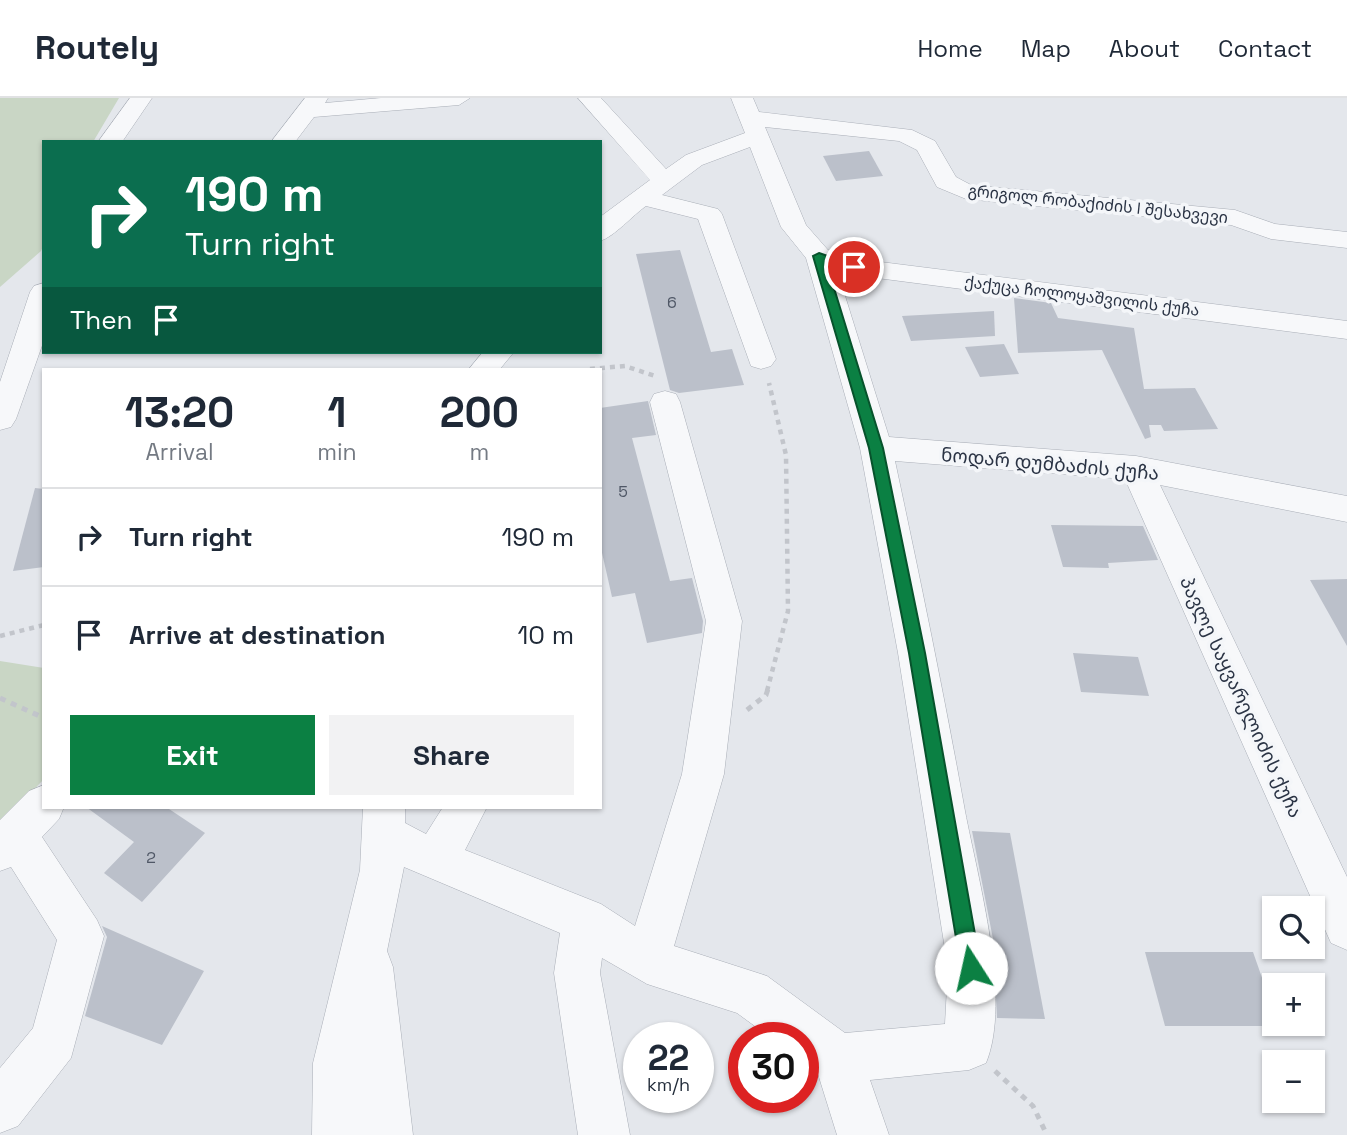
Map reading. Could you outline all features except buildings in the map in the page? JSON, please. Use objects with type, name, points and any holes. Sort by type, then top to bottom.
[{"type":"street","points":[[111,140],[141,98]]},
{"type":"street","points":[[285,140],[313,105],[459,98]]},
{"type":"street","points":[[589,98],[663,181]]},
{"type":"street","points":[[602,231],[614,217],[749,117],[794,227],[819,256],[876,448],[917,653],[971,968],[969,1046],[838,1058]]},
{"type":"street","name":"გრიგოლ რობაქიძის I შესახვევი","points":[[749,117],[904,135],[927,146],[946,182],[966,192],[1235,218],[1271,231],[1347,240]]},
{"type":"street","points":[[641,197],[709,214],[761,359]]},
{"type":"street","name":"ქაქუცა ჩოლოყაშვილის ქუჩა","points":[[819,256],[854,267],[1345,332]]},
{"type":"street","points":[[0,419],[33,359],[42,304]]},
{"type":"street","points":[[485,368],[497,354]]},
{"type":"street","points":[[0,388],[33,359]]},
{"type":"street","points":[[647,961],[703,774],[724,621],[665,402]]},
{"type":"street","name":"ნოდარ დუმბაძის ქუჩა","points":[[876,448],[1136,468],[1347,509]]},
{"type":"street","name":"პავლე საყვარელიძის ქუჩა","points":[[1136,468],[1347,927]]},
{"type":"street","points":[[435,860],[465,809]]},
{"type":"street","points":[[385,821],[435,860],[585,920],[647,961],[750,993],[838,1058],[863,1135]]},
{"type":"street","points":[[338,1135],[338,1063],[382,870],[385,821]]},
{"type":"street","points":[[0,1108],[54,1041],[80,936],[20,830]]},
{"type":"street","points":[[585,920],[577,973],[604,1135]]},
{"type":"street","points":[[367,938],[387,1135]]},
{"type":"path","points":[[708,740],[766,695],[788,611],[786,456],[761,359]]},
{"type":"path","points":[[602,368],[625,366],[657,376],[665,402]]},
{"type":"path","points":[[0,636],[42,626]]},
{"type":"path","points":[[0,698],[42,717]]},
{"type":"path","points":[[969,1046],[1032,1106],[1047,1135]]},
{"type":"green space","points":[[0,98],[119,98],[94,140],[42,140],[42,249],[0,287]]},
{"type":"green space","points":[[0,661],[42,668],[42,781],[0,825]]},
{"type":"route","points":[[854,267],[819,256],[876,448],[917,653],[971,968]]}]
